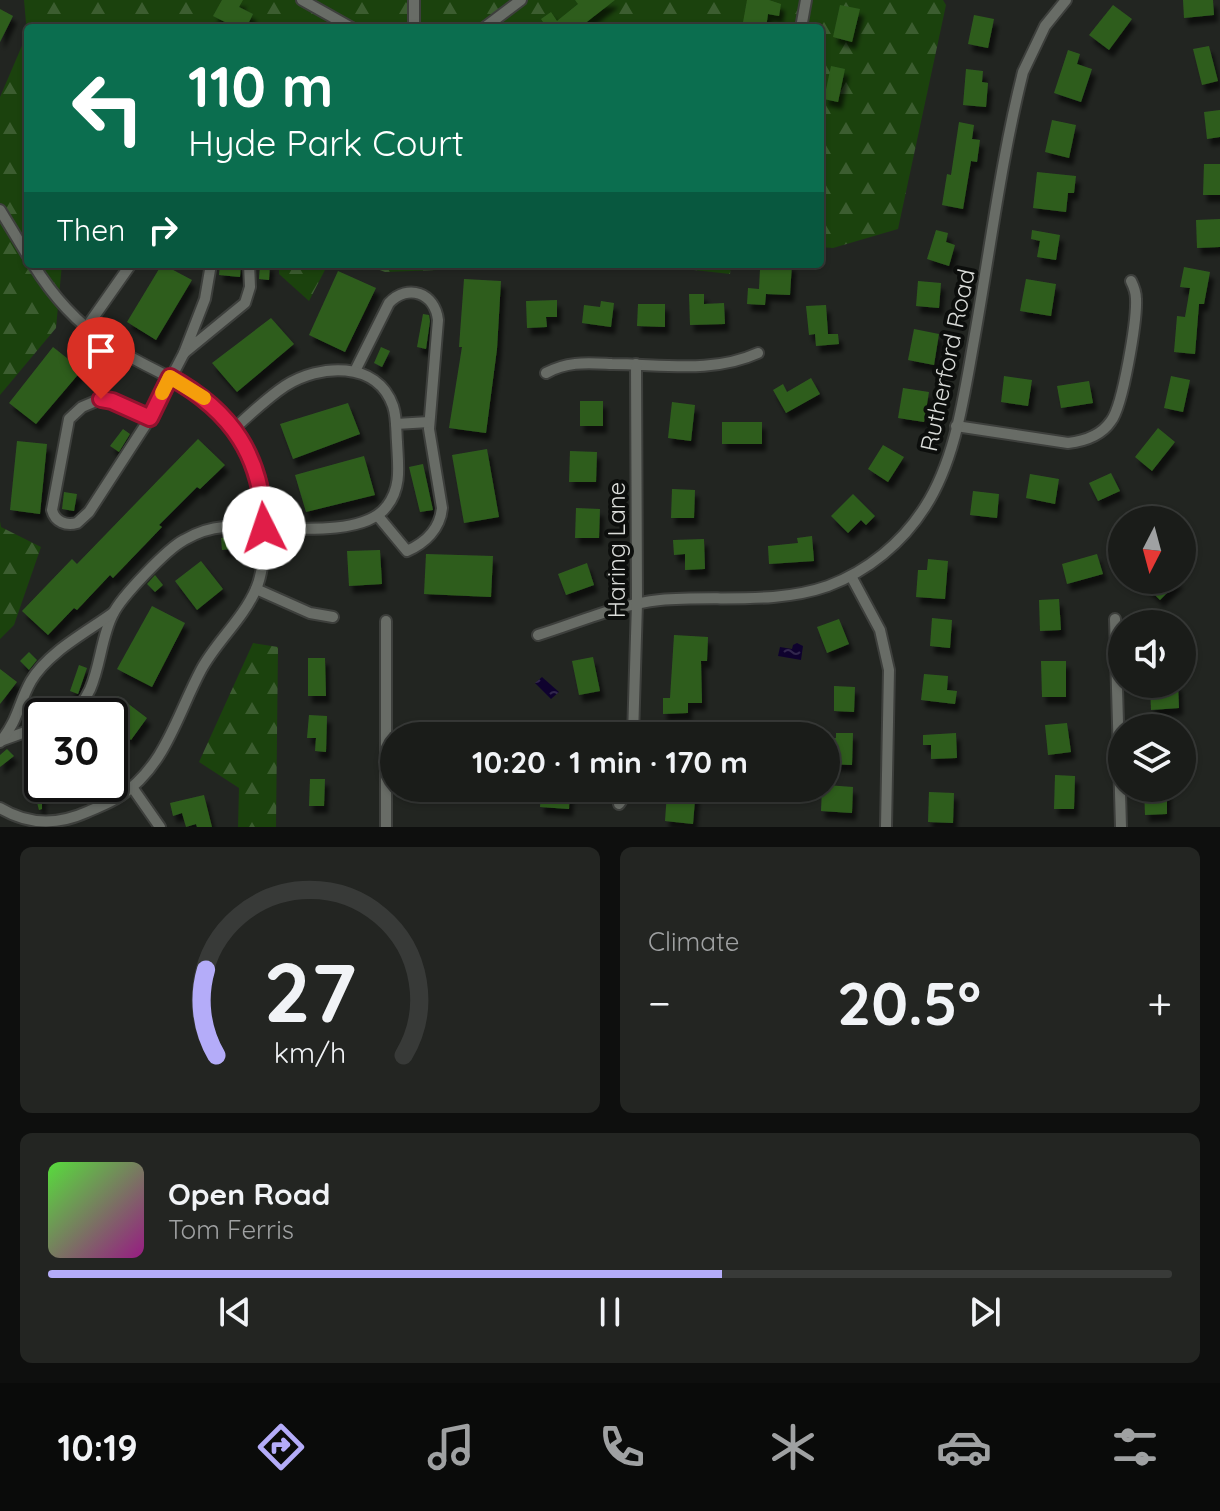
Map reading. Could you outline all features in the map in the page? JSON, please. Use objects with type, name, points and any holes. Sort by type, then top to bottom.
[{"type":"street","points":[[302,0],[345,24]]},
{"type":"street","points":[[414,0],[414,24]]},
{"type":"street","points":[[489,24],[521,0]]},
{"type":"street","points":[[802,24],[806,0]]},
{"type":"street","name":"Rutherford Road","points":[[538,635],[637,603],[707,597],[785,596],[827,586],[851,576],[898,541],[926,507],[946,464],[956,426],[1023,72],[1045,26],[1066,0]]},
{"type":"street","points":[[0,210],[24,249]]},
{"type":"street","points":[[0,808],[33,824],[56,822],[118,798],[147,772],[170,738],[201,670],[256,589],[264,528],[259,475],[234,429],[213,404],[86,328],[54,295],[36,268]]},
{"type":"street","points":[[86,328],[128,268]]},
{"type":"street","points":[[150,418],[101,399],[74,412],[66,429],[52,510],[57,520],[71,525],[83,519],[150,418],[184,353],[205,299],[210,268]]},
{"type":"street","points":[[184,353],[245,303],[250,287],[249,268]]},
{"type":"street","points":[[956,426],[1068,443],[1079,442],[1102,431],[1111,421],[1121,398],[1136,302],[1131,281]]},
{"type":"street","points":[[355,371],[395,296],[412,291],[428,297],[437,311],[438,320],[429,422],[430,446],[442,508],[437,526],[407,551],[378,516]]},
{"type":"street","points":[[546,373],[568,363],[715,366],[740,361],[758,353]]},
{"type":"street","name":"Haring Lane","points":[[633,722],[637,603],[636,364]]},
{"type":"street","points":[[1,741],[21,709],[32,681],[49,661],[113,613],[167,551],[184,540],[201,531],[221,527],[332,528],[368,521],[378,516],[394,496],[398,478],[393,407],[375,380],[355,371],[318,372],[286,385],[234,429]]},
{"type":"street","points":[[396,424],[429,422]]},
{"type":"street","points":[[851,576],[880,630],[889,670],[886,827]]},
{"type":"street","points":[[256,589],[310,613],[333,617]]},
{"type":"street","points":[[85,698],[113,613]]},
{"type":"street","points":[[386,621],[386,827]]},
{"type":"street","points":[[1117,698],[1121,827]]},
{"type":"street","points":[[1,741],[24,733]]},
{"type":"street","points":[[132,787],[160,827]]},
{"type":"green space","points":[[24,0],[943,0],[946,5],[898,229],[833,248],[824,247],[824,24],[26,24]]},
{"type":"green space","points":[[24,41],[24,268],[62,268],[56,328],[0,395],[0,97]]},
{"type":"green space","points":[[279,268],[326,268],[309,301],[279,274]]},
{"type":"green space","points":[[374,268],[491,268],[385,272]]},
{"type":"green space","points":[[676,268],[731,268],[730,274]]},
{"type":"green space","points":[[0,521],[1,527],[41,547],[14,625],[0,639]]},
{"type":"green space","points":[[253,643],[278,647],[276,827],[238,827],[239,788],[199,762]]},
{"type":"water","points":[[797,643],[803,646],[801,660],[778,656],[780,647],[792,649]]},
{"type":"water","points":[[542,677],[559,692],[551,699],[535,683]]},
{"type":"building","points":[[222,0],[243,0],[239,7],[253,14],[248,24],[229,24],[213,16]]},
{"type":"building","points":[[575,0],[615,0],[584,24],[544,24],[541,19],[551,12],[557,21],[578,4]]},
{"type":"building","points":[[747,0],[769,0],[781,4],[779,16],[768,14],[767,24],[743,24]]},
{"type":"building","points":[[1183,0],[1213,0],[1214,15],[1184,18]]},
{"type":"building","points":[[840,5],[860,9],[852,42],[833,37]]},
{"type":"building","points":[[1113,5],[1132,19],[1109,50],[1089,35]]},
{"type":"building","points":[[0,9],[13,16],[0,42]]},
{"type":"building","points":[[974,15],[994,19],[988,48],[968,44]]},
{"type":"building","points":[[1209,46],[1218,81],[1202,85],[1193,49]]},
{"type":"building","points":[[1068,50],[1080,54],[1077,64],[1092,69],[1081,102],[1054,93]]},
{"type":"building","points":[[831,66],[845,69],[838,102],[824,99]]},
{"type":"building","points":[[966,69],[983,71],[982,82],[988,83],[986,107],[963,105]]},
{"type":"building","points":[[1220,110],[1220,137],[1207,139],[1204,112]]},
{"type":"building","points":[[1052,120],[1076,125],[1069,158],[1045,152]]},
{"type":"building","points":[[959,122],[974,125],[972,139],[980,140],[977,162],[971,161],[963,209],[942,205],[947,174],[951,175]]},
{"type":"building","points":[[1204,164],[1220,164],[1220,195],[1203,195]]},
{"type":"building","points":[[1037,172],[1076,176],[1074,193],[1068,193],[1066,212],[1033,208]]},
{"type":"building","points":[[1220,219],[1220,247],[1197,248],[1196,220]]},
{"type":"building","points":[[936,230],[948,233],[946,242],[955,245],[949,266],[927,259]]},
{"type":"building","points":[[1032,230],[1060,235],[1056,260],[1037,257],[1040,241],[1031,239]]},
{"type":"building","points":[[1184,267],[1210,272],[1204,304],[1199,304],[1195,354],[1174,352],[1177,316],[1185,317],[1190,288],[1180,287]]},
{"type":"building","points":[[160,268],[170,268],[192,280],[156,340],[127,322]]},
{"type":"building","points":[[220,268],[241,268],[240,277],[219,275]]},
{"type":"building","points":[[260,268],[270,268],[269,280],[259,279]]},
{"type":"building","points":[[792,268],[790,295],[766,294],[765,305],[747,304],[748,288],[759,289],[760,269]]},
{"type":"building","points":[[338,271],[376,288],[345,352],[309,335]]},
{"type":"building","points":[[464,279],[501,281],[497,349],[486,433],[449,428],[462,347],[459,347]]},
{"type":"building","points":[[1026,279],[1056,284],[1051,316],[1020,311]]},
{"type":"building","points":[[918,281],[941,283],[939,308],[916,306]]},
{"type":"building","points":[[689,294],[704,294],[704,304],[724,303],[725,324],[690,325]]},
{"type":"building","points":[[557,300],[557,317],[546,317],[547,327],[527,328],[526,301]]},
{"type":"building","points":[[601,301],[614,303],[611,327],[582,323],[584,305],[600,307]]},
{"type":"building","points":[[638,304],[665,304],[665,327],[637,326]]},
{"type":"building","points":[[826,305],[828,334],[838,334],[839,344],[816,346],[815,334],[809,335],[806,306]]},
{"type":"building","points":[[423,314],[429,315],[430,321],[426,349],[417,347]]},
{"type":"building","points":[[271,318],[294,344],[237,392],[212,363]]},
{"type":"building","points":[[914,329],[939,334],[934,365],[908,360]]},
{"type":"building","points":[[53,347],[82,370],[36,424],[9,403]]},
{"type":"building","points":[[381,347],[390,351],[382,367],[374,363]]},
{"type":"building","points":[[1004,376],[1032,380],[1028,406],[1001,402]]},
{"type":"building","points":[[1171,376],[1190,380],[1183,412],[1164,408]]},
{"type":"building","points":[[811,378],[820,394],[786,413],[773,390],[783,384],[787,392]]},
{"type":"building","points":[[1089,381],[1093,403],[1061,408],[1057,386]]},
{"type":"building","points":[[903,388],[929,392],[924,422],[898,418]]},
{"type":"building","points":[[580,401],[603,401],[603,426],[580,426]]},
{"type":"building","points":[[672,402],[695,405],[691,441],[668,438]]},
{"type":"building","points":[[348,403],[360,434],[293,459],[280,424]]},
{"type":"building","points":[[722,422],[762,422],[762,444],[722,444]]},
{"type":"building","points":[[1158,428],[1175,442],[1152,471],[1135,457]]},
{"type":"building","points":[[123,429],[130,434],[119,452],[110,446]]},
{"type":"building","points":[[198,439],[225,465],[200,489],[197,487],[159,525],[162,527],[113,578],[110,575],[48,635],[22,611],[72,559],[77,564]]},
{"type":"building","points":[[17,441],[47,444],[40,514],[10,510]]},
{"type":"building","points":[[883,445],[904,457],[888,482],[868,469]]},
{"type":"building","points":[[487,449],[499,517],[464,523],[452,455]]},
{"type":"building","points":[[570,451],[597,452],[596,482],[569,482]]},
{"type":"building","points":[[364,456],[375,495],[306,512],[295,475]]},
{"type":"building","points":[[423,464],[433,510],[420,512],[409,467]]},
{"type":"building","points":[[1111,473],[1120,491],[1098,501],[1089,483]]},
{"type":"building","points":[[1030,474],[1059,479],[1055,504],[1026,498]]},
{"type":"building","points":[[672,489],[695,490],[694,518],[671,518]]},
{"type":"building","points":[[973,491],[999,494],[997,518],[970,515]]},
{"type":"building","points":[[64,492],[77,494],[74,511],[62,509]]},
{"type":"building","points":[[853,494],[875,516],[866,525],[861,520],[848,533],[831,516]]},
{"type":"building","points":[[576,508],[600,509],[599,538],[575,538]]},
{"type":"building","points":[[237,536],[239,548],[222,550],[221,538]]},
{"type":"building","points":[[812,536],[814,561],[769,564],[768,546],[798,543],[797,538]]},
{"type":"building","points":[[704,539],[705,569],[685,570],[685,554],[674,555],[673,540]]},
{"type":"building","points":[[380,550],[382,584],[349,586],[347,551]]},
{"type":"building","points":[[426,554],[493,556],[491,597],[424,594]]},
{"type":"building","points":[[1097,554],[1103,574],[1067,584],[1062,564]]},
{"type":"building","points":[[928,559],[948,561],[945,599],[916,597],[918,570],[927,570]]},
{"type":"building","points":[[201,561],[223,589],[197,610],[175,581]]},
{"type":"building","points":[[587,563],[594,585],[566,595],[558,574]]},
{"type":"building","points":[[155,575],[163,585],[155,592],[147,584]]},
{"type":"building","points":[[1059,599],[1061,630],[1040,631],[1039,600]]},
{"type":"building","points":[[152,606],[185,623],[152,687],[117,669]]},
{"type":"building","points":[[932,618],[952,620],[950,648],[930,646]]},
{"type":"building","points":[[839,619],[849,644],[827,653],[817,627]]},
{"type":"building","points":[[674,635],[708,637],[707,661],[701,661],[702,703],[688,703],[688,713],[663,714],[663,698],[670,698]]},
{"type":"building","points":[[29,652],[37,660],[29,670],[20,661]]},
{"type":"building","points":[[593,657],[600,691],[579,695],[572,661]]},
{"type":"building","points":[[308,658],[325,658],[326,696],[308,696]]},
{"type":"building","points":[[1041,661],[1066,661],[1066,697],[1042,697]]},
{"type":"building","points":[[79,665],[87,668],[78,694],[70,691]]},
{"type":"building","points":[[0,669],[17,682],[0,704]]},
{"type":"building","points":[[924,674],[948,676],[947,690],[957,691],[955,704],[921,700]]},
{"type":"building","points":[[834,686],[855,687],[854,712],[834,711]]},
{"type":"building","points":[[1151,698],[1179,698],[1179,708],[1151,710]]},
{"type":"building","points":[[128,704],[147,718],[131,740],[128,738]]},
{"type":"building","points":[[309,715],[327,716],[326,752],[315,751],[316,738],[307,738]]},
{"type":"building","points":[[1067,723],[1071,752],[1048,755],[1045,725]]},
{"type":"building","points":[[840,733],[853,733],[852,765],[840,765]]},
{"type":"building","points":[[956,733],[957,758],[931,759],[931,745],[923,745],[923,735]]},
{"type":"building","points":[[7,749],[14,756],[0,767],[0,755]]},
{"type":"building","points":[[1055,775],[1075,776],[1074,809],[1054,809]]},
{"type":"building","points":[[310,779],[325,779],[324,806],[309,806]]},
{"type":"building","points":[[840,786],[853,787],[852,813],[821,811],[821,802],[840,802]]},
{"type":"building","points":[[929,792],[954,793],[953,823],[928,822]]},
{"type":"building","points":[[204,795],[212,827],[197,827],[196,824],[186,827],[182,813],[173,816],[170,803]]},
{"type":"building","points":[[540,802],[569,802],[569,809],[540,807]]},
{"type":"building","points":[[666,802],[695,802],[693,824],[665,821]]},
{"type":"building","points":[[1145,802],[1167,802],[1167,814],[1145,815]]},
{"type":"slow traffic","points":[[162,393],[170,377],[204,398]]},
{"type":"route","points":[[101,399],[150,418],[170,377],[213,404],[234,429],[259,475],[264,528]]}]
